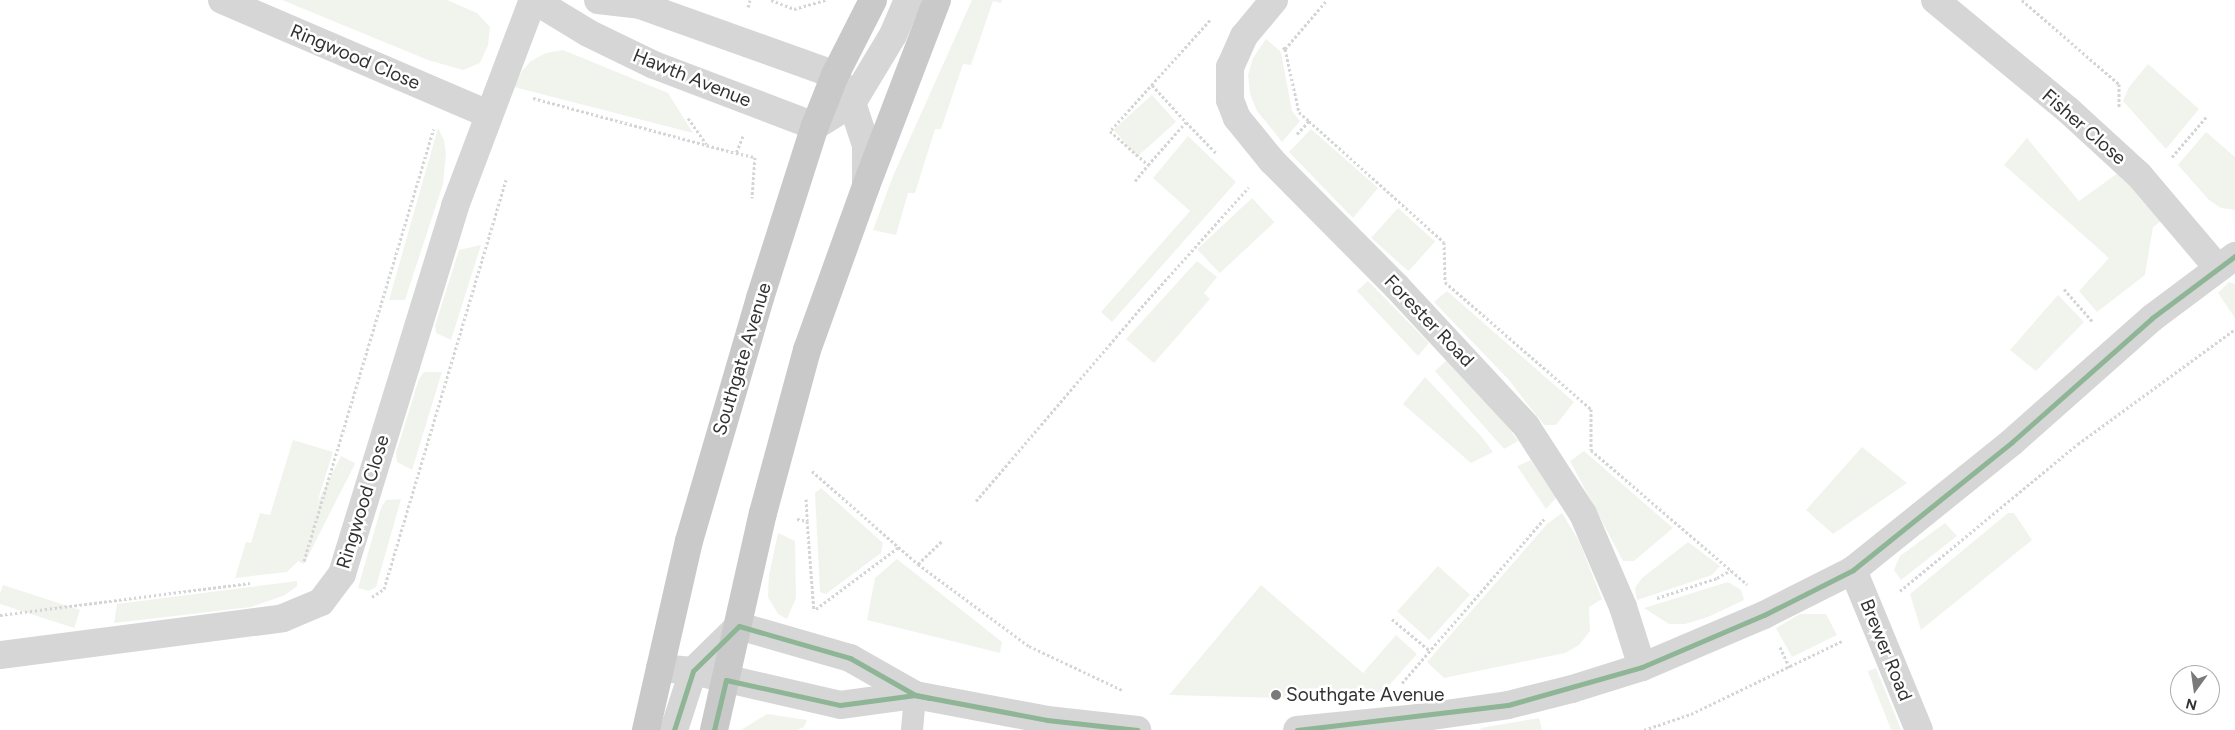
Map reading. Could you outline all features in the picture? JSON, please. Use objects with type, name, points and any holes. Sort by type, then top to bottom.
[{"type":"main road","name":"Southgate Avenue","points":[[646,730],[688,541],[760,298],[815,126],[834,75],[873,0]]},
{"type":"main road","points":[[714,730],[763,513],[808,350],[866,186],[937,0]]},
{"type":"street","name":"Ringwood Close","points":[[222,0],[488,114]]},
{"type":"street","name":"Ringwood Close","points":[[0,655],[283,618],[322,602],[342,574],[426,296],[488,114],[534,0]]},
{"type":"street","name":"Hawth Avenue","points":[[534,0],[588,33],[654,65],[815,126]]},
{"type":"street","points":[[598,0],[640,5],[834,75],[852,103],[866,145],[866,186]]},
{"type":"street","points":[[815,126],[852,103],[893,35],[908,0]]},
{"type":"street","name":"Forester Road","points":[[1274,0],[1244,36],[1230,67],[1230,100],[1237,118],[1272,161],[1404,295],[1526,426],[1583,514],[1624,610],[1642,667]]},
{"type":"street","name":"Fisher Close","points":[[1935,0],[2068,110],[2139,175],[2227,262]]},
{"type":"street","points":[[1297,730],[1384,722],[1419,724],[1508,705],[1642,667],[1764,615],[1852,570],[2012,442],[2116,349],[2227,262]]},
{"type":"street","name":"Brewer Road","points":[[1852,570],[1876,623],[1919,730]]},
{"type":"street","points":[[674,730],[693,671],[739,626],[850,658],[915,695]]},
{"type":"street","points":[[660,668],[693,671],[840,705],[915,695],[1047,720],[1137,730]]},
{"type":"lane","points":[[912,730],[915,695]]},
{"type":"path","points":[[771,0],[794,9],[826,0]]},
{"type":"path","points":[[1285,49],[1327,0]]},
{"type":"path","points":[[2022,0],[2119,84],[2119,108],[2126,114]]},
{"type":"path","points":[[1148,165],[1110,131],[1215,14]]},
{"type":"path","points":[[1255,22],[1285,49],[1298,112],[1444,242],[1445,282],[1591,409],[1591,450],[1746,583],[1790,668]]},
{"type":"path","points":[[1152,85],[1217,154]]},
{"type":"path","points":[[498,88],[736,153]]},
{"type":"path","points":[[302,568],[444,96]]},
{"type":"path","points":[[2168,161],[2207,116]]},
{"type":"path","points":[[976,501],[1138,311],[1309,121]]},
{"type":"path","points":[[1135,180],[1186,122]]},
{"type":"path","points":[[1243,180],[1256,194]]},
{"type":"path","points":[[2064,289],[2116,349]]},
{"type":"path","points":[[1644,730],[1691,714],[1790,668],[1876,623],[1901,591],[2078,444],[2235,329]]},
{"type":"path","points":[[805,465],[918,564],[1029,646],[1129,692]]},
{"type":"path","points":[[806,493],[807,521]]},
{"type":"path","points":[[1384,722],[1403,681],[1544,519],[1539,511]]},
{"type":"path","points":[[918,564],[942,541]]},
{"type":"path","points":[[815,610],[899,547]]},
{"type":"path","points":[[1624,610],[1717,578],[1731,570]]},
{"type":"path","points":[[0,615],[259,582]]},
{"type":"path","points":[[1392,619],[1430,651]]},
{"type":"shaded area","points":[[282,0],[447,0],[477,13],[490,27],[488,45],[480,63],[463,70],[428,60]]},
{"type":"shaded area","points":[[972,0],[1002,0],[1001,3],[993,1],[971,65],[963,64],[941,129],[935,129],[915,193],[908,193],[896,235],[873,230],[893,176]]},
{"type":"shaded area","points":[[1266,39],[1281,52],[1292,111],[1300,121],[1282,142],[1257,111],[1250,94],[1248,75],[1253,58]]},
{"type":"shaded area","points":[[563,50],[668,93],[693,133],[514,87],[522,71],[531,61],[546,53]]},
{"type":"shaded area","points":[[2148,64],[2199,109],[2166,149],[2123,101],[2129,87]]},
{"type":"shaded area","points":[[1152,95],[1176,122],[1137,157],[1113,130]]},
{"type":"shaded area","points":[[438,128],[444,140],[446,154],[443,184],[405,300],[389,300]]},
{"type":"shaded area","points":[[1311,129],[1378,188],[1353,218],[1289,152]]},
{"type":"shaded area","points":[[2206,132],[2235,157],[2235,210],[2221,208],[2209,200],[2178,165]]},
{"type":"shaded area","points":[[1188,136],[1236,182],[1112,322],[1101,312],[1190,211],[1153,178]]},
{"type":"shaded area","points":[[2027,138],[2079,201],[2118,173],[2132,185],[2161,221],[2153,227],[2145,275],[2097,312],[2079,291],[2109,258],[2004,165]]},
{"type":"shaded area","points":[[1252,198],[1275,222],[1220,273],[1197,249]]},
{"type":"shaded area","points":[[1398,208],[1435,241],[1408,271],[1371,238]]},
{"type":"shaded area","points":[[481,245],[451,340],[436,333],[435,326],[459,250]]},
{"type":"shaded area","points":[[1197,261],[1217,277],[1204,293],[1210,299],[1154,363],[1126,339]]},
{"type":"shaded area","points":[[1368,281],[1429,343],[1418,356],[1357,291]]},
{"type":"shaded area","points":[[2229,282],[2235,284],[2235,318],[2218,293]]},
{"type":"shaded area","points":[[1447,291],[1574,402],[1556,425],[1544,425],[1508,379],[1434,302]]},
{"type":"shaded area","points":[[2058,295],[2084,322],[2036,371],[2010,350]]},
{"type":"shaded area","points":[[1447,360],[1499,414],[1518,441],[1504,449],[1435,371]]},
{"type":"shaded area","points":[[424,372],[442,372],[412,470],[397,462],[396,453],[419,379]]},
{"type":"shaded area","points":[[1425,377],[1481,436],[1493,452],[1471,463],[1403,404]]},
{"type":"shaded area","points":[[293,440],[333,452],[299,560],[287,572],[235,578],[246,542],[251,543],[260,513],[270,515]]},
{"type":"shaded area","points":[[1862,447],[1907,483],[1833,534],[1806,510]]},
{"type":"shaded area","points":[[1584,451],[1673,528],[1634,561],[1623,561],[1570,461]]},
{"type":"shaded area","points":[[341,456],[355,463],[304,564],[290,557]]},
{"type":"shaded area","points":[[1531,460],[1556,498],[1546,509],[1517,466]]},
{"type":"shaded area","points":[[821,488],[883,543],[881,553],[826,594],[820,592],[815,493]]},
{"type":"shaded area","points":[[401,499],[376,587],[369,591],[358,588],[381,508],[386,500]]},
{"type":"shaded area","points":[[1562,513],[1579,541],[1602,599],[1589,607],[1590,631],[1579,645],[1565,653],[1444,678],[1427,662],[1547,524]]},
{"type":"shaded area","points":[[2008,513],[2014,513],[2032,540],[1921,630],[1910,594]]},
{"type":"shaded area","points":[[1945,523],[1957,536],[1901,580],[1894,570],[1900,556]]},
{"type":"shaded area","points":[[778,533],[795,541],[796,598],[787,619],[778,614],[768,597],[769,575]]},
{"type":"shaded area","points":[[1688,542],[1720,566],[1712,575],[1637,600],[1635,588],[1642,578]]},
{"type":"shaded area","points":[[897,559],[1002,642],[1000,653],[867,620],[875,578]]},
{"type":"shaded area","points":[[1438,566],[1470,595],[1429,640],[1397,611]]},
{"type":"shaded area","points":[[297,581],[297,586],[285,595],[251,607],[114,623],[117,604]]},
{"type":"shaded area","points":[[1728,582],[1741,590],[1744,600],[1708,617],[1685,624],[1669,624],[1644,608]]},
{"type":"shaded area","points":[[3,585],[80,610],[74,628],[0,604],[0,594]]},
{"type":"shaded area","points":[[1261,585],[1363,673],[1396,635],[1417,654],[1383,692],[1319,699],[1169,695]]},
{"type":"shaded area","points":[[1800,614],[1826,614],[1837,635],[1792,657],[1776,628]]},
{"type":"shaded area","points":[[1876,668],[1901,730],[1891,730],[1868,671]]},
{"type":"shaded area","points":[[767,714],[807,720],[804,727],[797,730],[741,730]]},
{"type":"shaded area","points":[[1539,718],[1542,730],[1480,730],[1481,728]]},
{"type":"transit line","points":[[1297,730],[1508,705],[1642,667],[1764,615],[1853,570],[2012,442],[2152,318],[2235,256]]},
{"type":"transit line","points":[[674,730],[693,671],[739,626],[850,658],[915,695],[1047,720],[1137,730]]},
{"type":"transit line","points":[[714,730],[726,680],[840,705],[915,695],[929,698]]},
{"type":"place","name":"Southgate Avenue","points":[[1276,695]]}]
